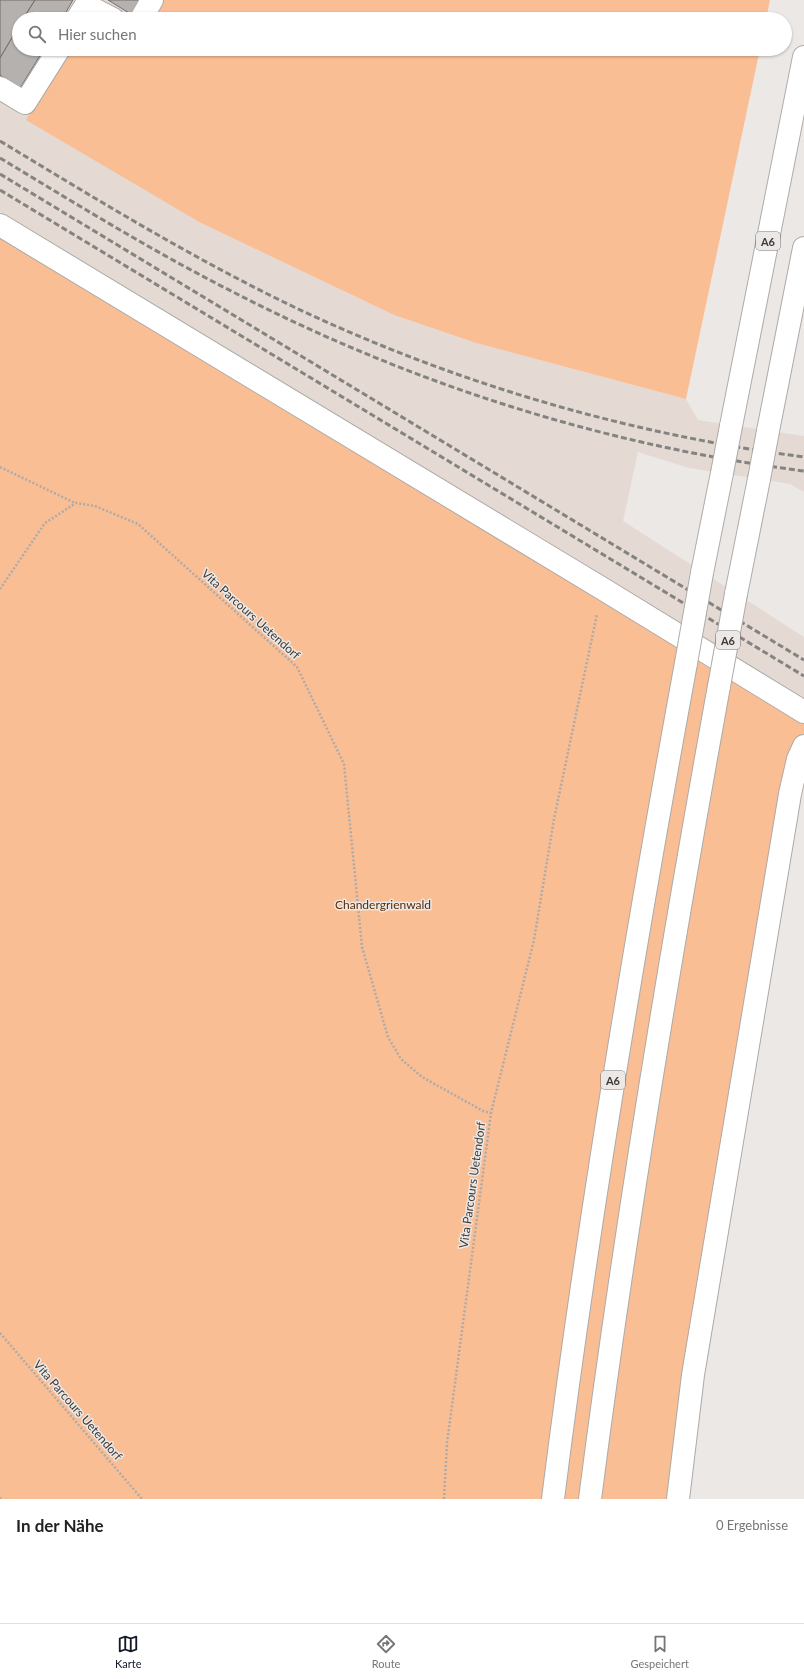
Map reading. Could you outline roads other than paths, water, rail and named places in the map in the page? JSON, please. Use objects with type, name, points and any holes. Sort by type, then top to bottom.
[{"type":"main road","points":[[145,12],[152,0]]},
{"type":"main road","points":[[82,12],[86,5],[99,12]]},
{"type":"main road","points":[[0,88],[25,103],[55,56]]},
{"type":"main road","name":"A6","points":[[553,1499],[580,1294],[618,1046],[702,573],[804,57]]},
{"type":"main road","points":[[0,225],[804,712]]},
{"type":"main road","name":"A6","points":[[590,1499],[636,1172],[673,944],[736,594],[804,248]]},
{"type":"main road","points":[[678,1499],[693,1375],[790,794],[798,759],[804,746]]},
{"type":"railway","points":[[0,141],[72,185],[219,269],[294,307],[416,359],[479,382],[543,402],[607,419],[673,435],[804,457]]},
{"type":"railway","points":[[0,158],[118,229],[239,295],[374,357],[443,384],[585,428],[657,446],[730,460],[804,471]]},
{"type":"railway","points":[[0,174],[804,660]]},
{"type":"railway","points":[[0,190],[804,676]]},
{"type":"park label","name":"Chandergrienwald","points":[[383,904]]}]
